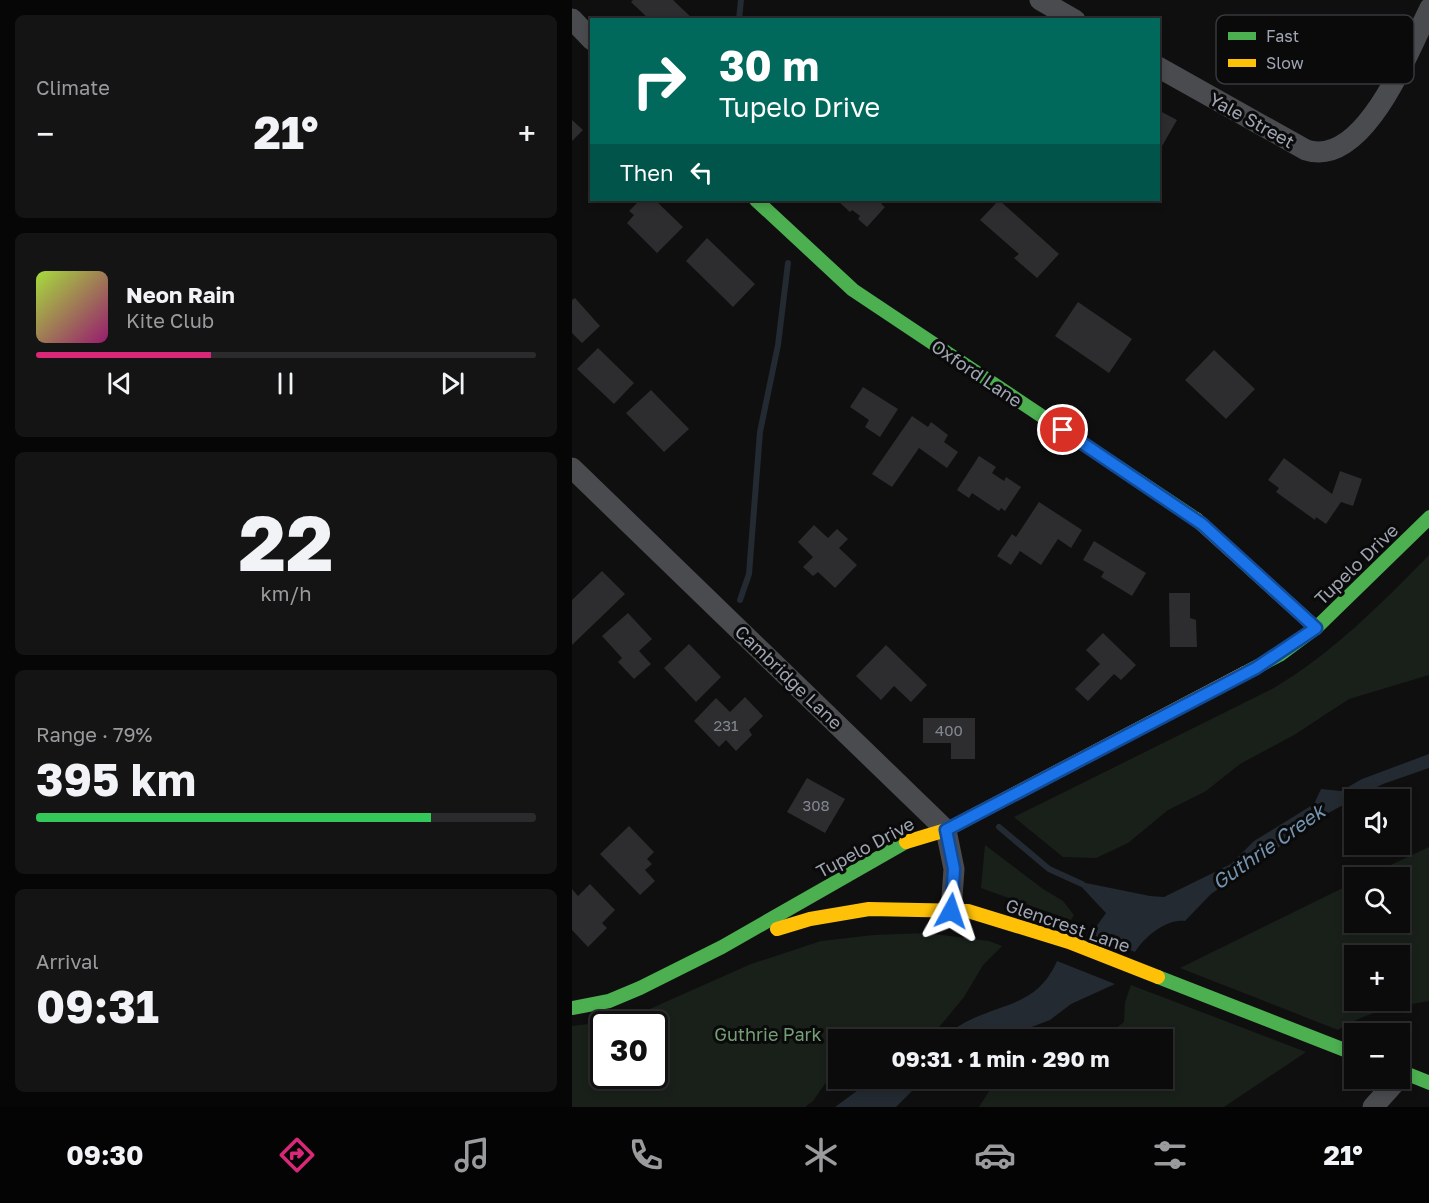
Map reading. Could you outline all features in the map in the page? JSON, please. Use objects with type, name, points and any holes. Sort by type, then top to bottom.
[{"type":"street","points":[[1040,0],[1072,18]]},
{"type":"street","name":"Yale Street","points":[[1414,40],[1430,9]]},
{"type":"street","points":[[572,20],[590,38]]},
{"type":"street","name":"Yale Street","points":[[1160,68],[1306,150],[1327,152],[1349,141],[1366,125],[1391,84]]},
{"type":"street","name":"Oxford Lane","points":[[757,201],[853,290],[1192,516],[1316,628]]},
{"type":"street","name":"Cambridge Lane","points":[[572,468],[946,830]]},
{"type":"street","name":"Tupelo Drive","points":[[572,1008],[608,1001],[640,988],[722,947],[910,840],[946,830],[1256,668],[1316,628],[1430,518]]},
{"type":"street","points":[[946,830],[954,869],[951,911]]},
{"type":"street","name":"Glencrest Lane","points":[[722,947],[810,919],[840,913],[869,909],[968,911],[1040,932],[1344,1050]]},
{"type":"street","points":[[1410,1077],[1430,1083]]},
{"type":"street","points":[[1373,1107],[1389,1089]]},
{"type":"green space","points":[[1429,555],[1429,675],[1349,699],[1294,735],[1240,764],[1206,791],[1168,810],[1128,843],[1096,858],[1063,857],[1014,817],[1274,688],[1337,643]]},
{"type":"green space","points":[[985,845],[1043,889],[1063,901],[1074,915],[1071,920],[981,888]]},
{"type":"green space","points":[[1429,847],[1429,1001],[1410,1005],[1410,945],[1344,945],[1344,1011],[1382,1011],[1350,1023],[1344,1023],[1344,1026],[1338,1030],[1180,968],[1344,887],[1344,933],[1410,933],[1410,867],[1386,867]]},
{"type":"green space","name":"Guthrie Park","points":[[926,933],[989,941],[1002,946],[983,965],[964,997],[935,1029],[828,1029],[828,1080],[813,1101],[805,1107],[572,1107],[572,1026],[590,1024],[590,1089],[668,1089],[668,1011],[645,1011],[751,964],[821,941],[874,935]]},
{"type":"green space","points":[[1131,985],[1306,1052],[1224,1107],[979,1107],[990,1089],[1173,1089],[1173,1029],[1115,1029],[1124,1022],[1125,1002]]},
{"type":"water","points":[[1429,754],[1429,768],[1374,789],[1344,789],[1362,779]]},
{"type":"water","name":"Guthrie Creek","points":[[1321,789],[1344,789],[1344,805],[1211,894],[1185,921],[1171,922],[1157,930],[1144,940],[1135,952],[1091,934],[1106,913],[1076,881],[1164,897],[1231,864],[1254,841],[1314,804]]},
{"type":"water","points":[[1057,961],[1115,984],[1071,1004],[1050,1020],[1026,1029],[954,1029],[969,1020],[1022,999],[1042,985]]},
{"type":"water","points":[[859,1089],[914,1089],[896,1107],[835,1107]]},
{"type":"building","points":[[633,0],[673,0],[692,18],[648,18],[631,2]]},
{"type":"building","points":[[1160,111],[1177,120],[1160,150]]},
{"type":"building","points":[[572,120],[583,130],[572,141]]},
{"type":"building","points":[[639,201],[656,201],[683,227],[657,253],[627,223],[634,215],[629,211]]},
{"type":"building","points":[[885,201],[881,204],[885,207],[867,227],[858,219],[860,216],[852,210],[850,212],[839,202]]},
{"type":"building","points":[[1000,201],[1059,254],[1037,278],[1014,258],[1019,254],[980,220]]},
{"type":"building","points":[[707,238],[755,284],[733,307],[686,261]]},
{"type":"building","points":[[575,298],[600,326],[582,343],[572,333],[572,300]]},
{"type":"building","points":[[1078,302],[1132,339],[1109,373],[1055,336]]},
{"type":"building","points":[[598,348],[634,383],[614,404],[577,369]]},
{"type":"building","points":[[1214,350],[1255,389],[1226,419],[1185,380]]},
{"type":"building","points":[[863,387],[898,409],[880,437],[865,427],[869,420],[850,407]]},
{"type":"building","points":[[651,390],[689,429],[664,452],[626,413]]},
{"type":"building","points":[[912,416],[928,427],[931,422],[948,435],[944,442],[958,452],[947,468],[919,448],[892,487],[872,474]]},
{"type":"building","points":[[979,456],[996,467],[992,473],[1004,481],[1006,477],[1021,487],[1005,511],[1001,508],[999,511],[972,493],[969,498],[957,490]]},
{"type":"building","points":[[1284,458],[1332,494],[1340,471],[1362,479],[1353,506],[1341,502],[1326,524],[1316,517],[1315,520],[1276,492],[1279,488],[1268,480]]},
{"type":"building","points":[[1039,502],[1082,530],[1071,548],[1058,539],[1041,565],[1020,551],[1011,565],[997,556],[1012,534],[1016,537]]},
{"type":"building","points":[[814,525],[828,538],[837,529],[848,539],[839,548],[857,565],[835,588],[818,572],[813,576],[803,567],[813,557],[798,542]]},
{"type":"building","points":[[1094,541],[1146,573],[1132,596],[1101,577],[1104,572],[1083,560]]},
{"type":"building","points":[[602,571],[625,594],[572,645],[572,600]]},
{"type":"building","points":[[1169,593],[1190,593],[1190,618],[1196,620],[1197,647],[1170,647]]},
{"type":"building","points":[[628,613],[652,639],[639,651],[651,664],[634,679],[618,662],[622,658],[602,636]]},
{"type":"building","points":[[1103,633],[1136,665],[1121,680],[1114,674],[1088,701],[1075,689],[1100,664],[1086,650]]},
{"type":"building","points":[[689,644],[721,677],[696,702],[664,668]]},
{"type":"building","points":[[886,645],[927,685],[911,702],[894,686],[881,700],[856,676]]},
{"type":"building","points":[[745,697],[763,716],[749,730],[752,735],[736,751],[726,740],[719,747],[694,721],[716,698],[730,712]]},
{"type":"building","points":[[923,718],[975,718],[975,759],[951,759],[951,743],[923,743]]},
{"type":"building","points":[[807,778],[845,799],[825,833],[787,812]]},
{"type":"building","points":[[629,826],[654,852],[647,859],[652,864],[645,870],[655,881],[640,895],[600,854]]},
{"type":"building","points":[[590,884],[615,910],[602,923],[607,928],[588,947],[572,930],[572,889],[578,896]]},
{"type":"waterway","points":[[739,18],[741,0]]},
{"type":"waterway","points":[[740,600],[749,574],[760,432],[778,345],[788,263]]},
{"type":"waterway","points":[[999,827],[1049,869],[1082,884]]},
{"type":"traffic: fast","points":[[757,201],[853,290],[1196,519]]},
{"type":"traffic: fast","points":[[1245,673],[1281,654],[1316,628],[1430,517]]},
{"type":"traffic: fast","points":[[572,1008],[609,1001],[640,988],[722,947],[906,842]]},
{"type":"traffic: fast","points":[[1158,977],[1344,1050]]},
{"type":"traffic: fast","points":[[1410,1075],[1430,1083]]},
{"type":"traffic: slow","points":[[1196,519],[1316,628]]},
{"type":"traffic: slow","points":[[906,842],[946,830],[1245,673]]},
{"type":"traffic: slow","points":[[777,929],[810,919],[869,909],[968,911],[1069,942],[1158,977]]},
{"type":"route","points":[[951,911],[954,869],[946,830],[1256,668],[1281,654],[1316,628],[1202,524],[1063,430]]}]
